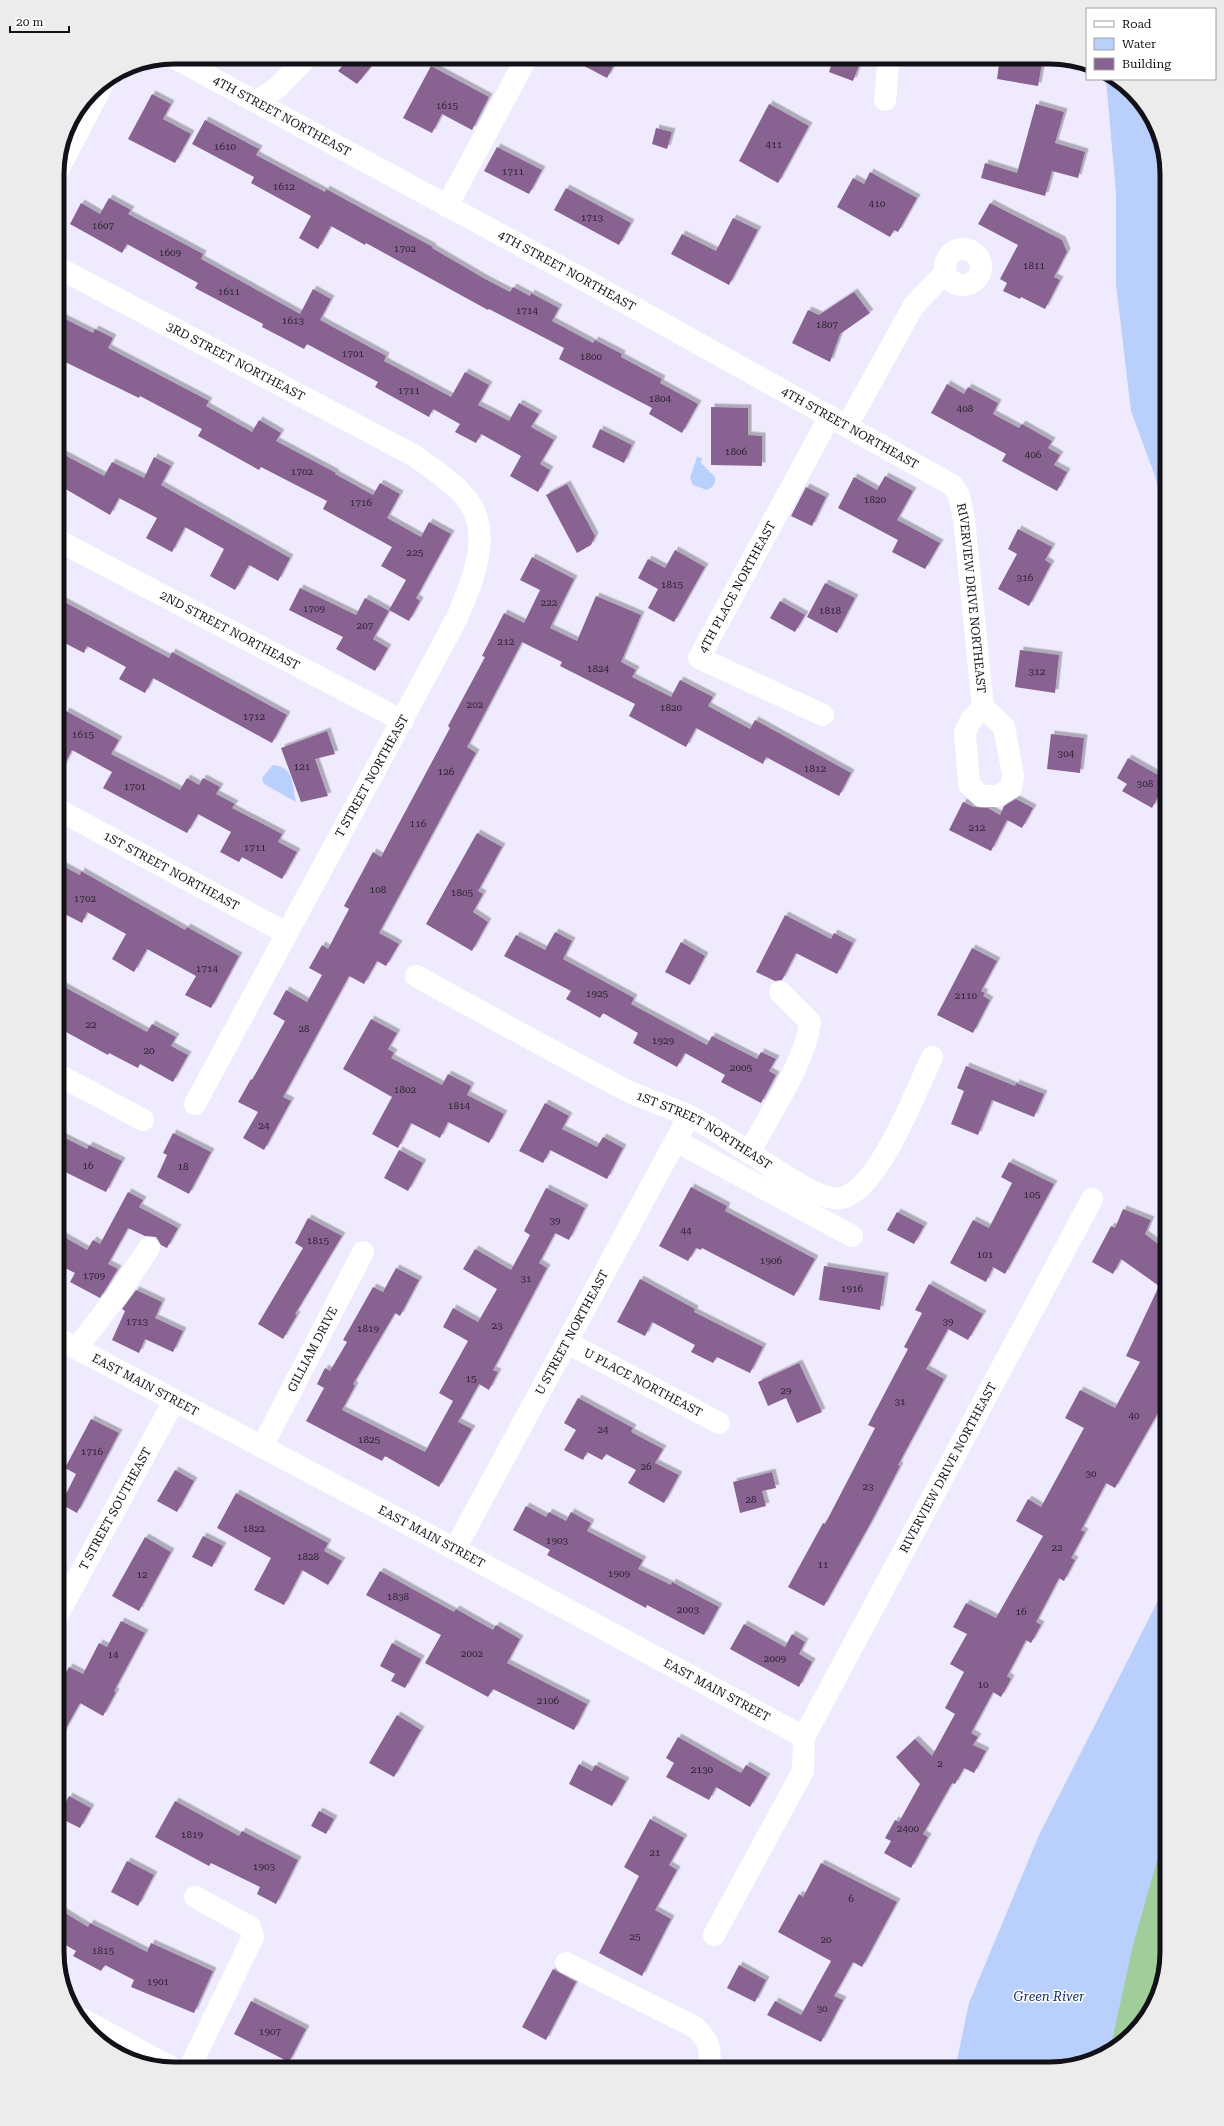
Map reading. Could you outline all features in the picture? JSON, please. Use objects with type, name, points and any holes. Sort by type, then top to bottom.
[{"type":"street","name":"4TH STREET NORTHEAST","points":[[186,64],[838,421],[946,481],[956,490]]},
{"type":"street","points":[[256,102],[277,88],[300,64]]},
{"type":"street","points":[[447,206],[523,64]]},
{"type":"street","points":[[885,100],[888,64]]},
{"type":"street","points":[[66,155],[97,95]]},
{"type":"street","name":"3RD STREET NORTHEAST","points":[[64,271],[415,456]]},
{"type":"street","name":"4TH PLACE NORTHEAST","points":[[823,715],[699,658],[838,421],[914,305],[945,273]]},
{"type":"street","name":"T STREET NORTHEAST","points":[[195,1104],[286,933],[403,720],[459,612],[477,565],[480,545],[474,512],[466,498],[448,480],[415,456]]},
{"type":"street","name":"RIVERVIEW DRIVE NORTHEAST","points":[[956,490],[961,500],[964,519],[983,707]]},
{"type":"street","name":"2ND STREET NORTHEAST","points":[[64,544],[403,720]]},
{"type":"street","name":"1ST STREET NORTHEAST","points":[[64,813],[286,933]]},
{"type":"street","name":"1ST STREET NORTHEAST","points":[[416,976],[620,1087],[689,1116],[819,1194],[836,1199],[853,1193],[868,1178],[885,1155],[932,1057]]},
{"type":"street","points":[[749,1153],[795,1068],[808,1038],[810,1022],[780,992]]},
{"type":"street","points":[[64,1078],[144,1120]]},
{"type":"street","name":"U STREET NORTHEAST","points":[[455,1549],[568,1343],[689,1116]]},
{"type":"street","points":[[676,1141],[852,1236]]},
{"type":"street","name":"RIVERVIEW DRIVE NORTHEAST","points":[[804,1738],[1092,1199]]},
{"type":"street","points":[[76,1348],[116,1297],[149,1248]]},
{"type":"street","name":"GILLIAM DRIVE","points":[[262,1447],[363,1252]]},
{"type":"street","name":"EAST MAIN STREET","points":[[64,1342],[455,1549],[804,1738]]},
{"type":"street","name":"U PLACE NORTHEAST","points":[[568,1343],[718,1423]]},
{"type":"street","name":"T STREET SOUTHEAST","points":[[64,1603],[174,1401]]},
{"type":"street","points":[[714,1935],[804,1771],[804,1738]]},
{"type":"street","points":[[192,2062],[253,1937],[250,1927],[195,1897]]},
{"type":"street","points":[[566,1963],[695,2028],[705,2036],[711,2051],[709,2062]]},
{"type":"street","points":[[100,2033],[157,2061]]},
{"type":"green space","points":[[1160,1734],[1160,1952],[1159,1967],[1152,1994],[1137,2019],[1128,2030],[1117,2039],[1092,2054],[1065,2061],[1052,2062]]},
{"type":"water","points":[[1106,80],[1123,91],[1142,113],[1154,138],[1159,159],[1160,497],[1155,476],[1131,411],[1116,284],[1116,193]]},
{"type":"water","points":[[697,457],[702,458],[701,463],[715,477],[714,485],[707,490],[693,485],[690,478]]},
{"type":"water","points":[[273,765],[280,766],[288,773],[293,783],[296,802],[264,784],[262,778]]},
{"type":"water","name":"Green River","points":[[1160,1597],[1160,1850],[1133,1945],[1112,2043],[1092,2054],[1065,2061],[956,2062],[969,2003],[1039,1835]]},
{"type":"building","points":[[344,64],[373,64],[357,84],[338,71]]},
{"type":"building","points":[[580,64],[614,64],[607,78]]},
{"type":"building","points":[[832,64],[859,64],[853,81],[829,72]]},
{"type":"building","points":[[999,64],[1042,64],[1038,86],[997,79]]},
{"type":"building","points":[[431,66],[489,97],[472,130],[442,114],[432,133],[403,118]]},
{"type":"building","points":[[152,94],[171,104],[163,119],[191,134],[175,163],[128,139]]},
{"type":"building","points":[[769,104],[809,126],[778,183],[739,161]]},
{"type":"building","points":[[1036,104],[1064,112],[1055,143],[1085,152],[1078,178],[1052,171],[1045,196],[981,178],[985,163],[1017,173]]},
{"type":"building","points":[[205,120],[259,149],[256,155],[325,192],[326,189],[433,247],[432,248],[485,279],[510,292],[513,287],[530,296],[531,293],[559,308],[552,321],[593,343],[595,340],[622,354],[621,357],[662,379],[660,383],[698,404],[682,433],[649,414],[652,408],[559,359],[564,348],[489,309],[488,310],[366,243],[365,245],[331,226],[318,249],[299,238],[311,216],[251,183],[254,177],[192,144]]},
{"type":"building","points":[[656,128],[672,132],[667,149],[652,144]]},
{"type":"building","points":[[497,147],[542,170],[529,194],[484,171]]},
{"type":"building","points":[[870,172],[917,198],[898,232],[894,230],[890,237],[837,207],[853,178],[864,184]]},
{"type":"building","points":[[566,188],[631,223],[619,245],[554,210]]},
{"type":"building","points":[[109,198],[131,210],[128,214],[203,254],[201,259],[300,314],[313,289],[331,299],[320,320],[386,356],[384,361],[451,397],[465,372],[489,385],[478,405],[509,421],[519,403],[539,414],[531,427],[554,440],[540,464],[550,470],[538,492],[510,476],[521,456],[481,434],[476,443],[455,432],[460,424],[433,409],[429,417],[375,387],[378,382],[307,344],[304,349],[262,327],[263,324],[195,288],[198,283],[127,244],[122,253],[70,224],[81,203],[100,214]]},
{"type":"building","points":[[990,203],[1062,240],[1067,252],[1054,277],[1060,280],[1045,309],[1021,297],[1020,299],[1003,291],[1007,283],[1000,279],[1018,245],[978,224]]},
{"type":"building","points":[[733,218],[758,230],[729,285],[671,254],[682,234],[716,251]]},
{"type":"building","points":[[854,292],[870,313],[840,334],[830,362],[792,343],[808,310],[819,315]]},
{"type":"building","points":[[64,318],[93,333],[95,329],[113,338],[108,348],[209,401],[206,406],[252,432],[259,420],[281,433],[276,441],[336,473],[335,474],[373,495],[380,483],[400,494],[387,518],[421,537],[429,522],[451,534],[416,598],[420,601],[409,621],[389,610],[406,580],[381,566],[392,547],[323,509],[327,501],[261,467],[259,470],[198,436],[202,429],[140,396],[139,398],[64,361]]},
{"type":"building","points":[[947,384],[964,394],[968,387],[998,403],[993,414],[1019,428],[1022,424],[1052,441],[1048,448],[1060,455],[1054,465],[1067,472],[1057,491],[1002,461],[1006,454],[931,413]]},
{"type":"building","points":[[711,407],[748,408],[748,435],[762,436],[762,466],[711,465]]},
{"type":"building","points":[[600,429],[632,445],[624,463],[592,447]]},
{"type":"building","points":[[64,455],[104,476],[112,462],[144,478],[154,457],[171,466],[161,485],[290,558],[278,581],[249,565],[235,590],[210,576],[224,549],[185,527],[172,552],[146,538],[157,518],[119,498],[110,515],[64,488]]},
{"type":"building","points":[[885,476],[913,491],[897,520],[940,543],[925,569],[892,552],[898,540],[838,508],[854,477],[877,490]]},
{"type":"building","points":[[567,484],[595,536],[591,545],[577,553],[546,495]]},
{"type":"building","points":[[806,487],[826,497],[812,526],[791,516]]},
{"type":"building","points":[[1018,529],[1052,547],[1045,560],[1051,564],[1029,606],[998,589],[1017,554],[1008,549]]},
{"type":"building","points":[[675,550],[705,567],[674,622],[648,608],[658,589],[638,578],[648,559],[665,568]]},
{"type":"building","points":[[532,557],[574,579],[550,628],[577,641],[596,596],[641,615],[621,662],[636,670],[632,677],[671,697],[680,680],[713,697],[708,706],[750,729],[755,720],[851,773],[839,796],[766,757],[763,764],[696,728],[686,747],[629,716],[635,704],[560,666],[562,662],[522,642],[467,747],[476,753],[379,933],[399,944],[386,966],[377,961],[364,984],[349,976],[283,1097],[291,1101],[264,1150],[243,1138],[258,1112],[238,1102],[285,1021],[273,1014],[286,990],[307,1002],[322,975],[309,968],[322,945],[328,949],[349,909],[344,906],[373,852],[381,857],[450,728],[448,726],[485,657],[482,656],[504,613],[524,623],[540,590],[520,580]]},
{"type":"building","points":[[825,583],[855,598],[837,633],[807,617]]},
{"type":"building","points":[[300,588],[356,615],[365,598],[389,611],[373,639],[388,648],[375,671],[336,649],[343,637],[289,610]]},
{"type":"building","points":[[780,601],[805,615],[795,632],[770,618]]},
{"type":"building","points":[[64,602],[169,658],[172,652],[287,715],[272,743],[153,678],[145,693],[119,679],[126,667],[87,646],[84,653],[64,643]]},
{"type":"building","points":[[1020,650],[1059,655],[1055,693],[1015,687]]},
{"type":"building","points":[[66,711],[119,740],[111,754],[180,790],[187,778],[199,785],[203,778],[220,787],[216,794],[235,804],[232,808],[282,834],[278,842],[297,852],[282,879],[242,857],[239,862],[220,852],[231,832],[198,814],[187,833],[103,788],[112,772],[72,750],[64,765],[64,715]]},
{"type":"building","points":[[327,731],[335,754],[315,759],[328,796],[301,802],[281,748]]},
{"type":"building","points":[[1051,734],[1084,738],[1080,773],[1047,769]]},
{"type":"building","points":[[1128,758],[1160,776],[1160,793],[1152,808],[1122,791],[1127,784],[1117,778]]},
{"type":"building","points":[[1016,799],[1033,808],[1022,828],[1007,820],[991,851],[949,830],[963,802],[974,807],[988,808],[1000,815],[1004,806]]},
{"type":"building","points":[[477,833],[502,847],[478,891],[483,894],[473,912],[488,922],[472,951],[426,924]]},
{"type":"building","points":[[64,867],[80,875],[81,871],[185,930],[187,927],[239,956],[211,1008],[185,995],[196,976],[147,949],[134,972],[112,959],[126,934],[87,912],[82,923],[64,914]]},
{"type":"building","points":[[785,915],[831,939],[834,933],[853,943],[837,974],[796,953],[782,980],[775,981],[756,972]]},
{"type":"building","points":[[555,932],[572,941],[563,959],[634,998],[631,1004],[707,1045],[712,1036],[757,1059],[761,1052],[776,1059],[769,1071],[776,1075],[761,1103],[721,1082],[725,1075],[685,1053],[677,1067],[633,1043],[638,1033],[603,1013],[600,1018],[566,999],[571,991],[504,956],[516,935],[545,950]]},
{"type":"building","points":[[681,942],[705,956],[690,985],[665,972]]},
{"type":"building","points":[[972,948],[997,961],[981,991],[985,993],[983,996],[990,1000],[973,1033],[937,1015]]},
{"type":"building","points":[[64,987],[147,1032],[152,1024],[176,1037],[171,1046],[188,1055],[173,1082],[140,1064],[138,1068],[109,1053],[108,1055],[64,1031]]},
{"type":"building","points":[[371,1019],[397,1033],[388,1049],[394,1053],[391,1058],[442,1085],[448,1074],[471,1086],[467,1095],[504,1114],[489,1143],[448,1122],[440,1138],[411,1123],[398,1148],[372,1134],[392,1097],[343,1069]]},
{"type":"building","points":[[966,1066],[1015,1086],[1016,1083],[1044,1094],[1034,1117],[992,1100],[978,1135],[951,1124],[964,1091],[957,1088]]},
{"type":"building","points":[[545,1103],[569,1116],[562,1129],[597,1147],[603,1137],[623,1148],[607,1179],[550,1150],[543,1163],[519,1151]]},
{"type":"building","points":[[173,1133],[211,1152],[189,1194],[157,1177],[167,1155],[163,1153]]},
{"type":"building","points":[[64,1138],[87,1149],[89,1145],[122,1161],[106,1192],[64,1171]]},
{"type":"building","points":[[399,1150],[423,1163],[408,1191],[384,1178]]},
{"type":"building","points":[[1009,1162],[1054,1184],[1005,1274],[993,1267],[986,1282],[950,1263],[973,1220],[989,1228],[1012,1183],[1001,1177]]},
{"type":"building","points":[[691,1187],[727,1206],[725,1211],[815,1259],[794,1296],[702,1248],[701,1250],[696,1248],[688,1261],[659,1246]]},
{"type":"building","points":[[546,1188],[585,1208],[569,1240],[555,1233],[539,1263],[547,1268],[493,1370],[498,1372],[489,1390],[479,1384],[458,1422],[472,1429],[439,1487],[385,1456],[382,1461],[306,1421],[324,1388],[317,1384],[325,1368],[330,1371],[347,1342],[343,1340],[373,1287],[383,1292],[396,1268],[419,1280],[400,1316],[395,1313],[353,1384],[355,1386],[342,1410],[425,1452],[453,1401],[439,1393],[468,1341],[443,1327],[453,1308],[478,1322],[497,1289],[463,1269],[475,1249],[511,1270],[530,1235],[524,1231]]},
{"type":"building","points":[[128,1192],[143,1200],[139,1207],[178,1228],[167,1248],[161,1245],[156,1237],[145,1236],[128,1228],[108,1264],[118,1269],[100,1298],[70,1282],[75,1273],[64,1268],[64,1237],[87,1250],[93,1240],[100,1244]]},
{"type":"building","points":[[1123,1209],[1151,1220],[1145,1234],[1160,1246],[1160,1409],[1115,1488],[1106,1483],[1081,1530],[1085,1532],[1071,1558],[1075,1560],[1064,1581],[1059,1578],[1036,1622],[1041,1625],[1031,1643],[1026,1640],[1007,1676],[1011,1679],[1001,1697],[993,1692],[971,1733],[978,1737],[973,1745],[986,1751],[974,1773],[964,1768],[955,1784],[952,1783],[923,1834],[928,1837],[911,1868],[884,1853],[891,1841],[885,1838],[895,1820],[899,1822],[920,1784],[896,1757],[915,1739],[932,1756],[955,1714],[945,1708],[964,1672],[950,1664],[967,1634],[953,1627],[966,1603],[996,1618],[1043,1536],[1016,1521],[1028,1499],[1041,1507],[1084,1428],[1065,1418],[1080,1390],[1115,1408],[1140,1362],[1126,1356],[1159,1286],[1121,1259],[1113,1274],[1092,1262],[1111,1226],[1115,1228]]},
{"type":"building","points":[[897,1212],[924,1226],[914,1244],[887,1230]]},
{"type":"building","points":[[308,1218],[342,1236],[295,1314],[297,1315],[283,1339],[258,1324],[303,1248],[295,1243]]},
{"type":"building","points":[[824,1266],[885,1276],[880,1310],[819,1300]]},
{"type":"building","points":[[640,1279],[695,1309],[694,1312],[763,1347],[750,1373],[717,1357],[713,1363],[691,1352],[695,1345],[652,1322],[645,1336],[617,1322]]},
{"type":"building","points":[[929,1284],[983,1314],[968,1340],[948,1329],[926,1369],[944,1379],[898,1465],[900,1466],[870,1524],[824,1606],[788,1587],[823,1523],[825,1524],[875,1428],[868,1425],[908,1349],[904,1347],[922,1313],[915,1310]]},
{"type":"building","points":[[136,1290],[162,1302],[155,1318],[183,1331],[173,1352],[145,1339],[139,1353],[112,1340],[125,1311],[122,1309]]},
{"type":"building","points":[[799,1363],[822,1412],[797,1423],[786,1398],[768,1406],[758,1382]]},
{"type":"building","points":[[578,1398],[633,1428],[631,1432],[663,1449],[655,1463],[679,1475],[664,1503],[628,1483],[636,1470],[606,1454],[602,1460],[587,1452],[583,1460],[564,1450],[576,1430],[564,1423]]},
{"type":"building","points":[[91,1419],[119,1433],[77,1513],[64,1506],[64,1498],[76,1474],[65,1468]]},
{"type":"building","points":[[175,1470],[194,1481],[177,1512],[157,1501]]},
{"type":"building","points":[[772,1472],[776,1488],[762,1491],[766,1506],[740,1513],[733,1482]]},
{"type":"building","points":[[236,1493],[328,1543],[324,1551],[342,1561],[328,1585],[302,1570],[284,1605],[254,1590],[271,1558],[217,1528]]},
{"type":"building","points":[[526,1506],[546,1517],[549,1512],[566,1521],[571,1512],[591,1523],[587,1531],[643,1560],[638,1569],[671,1585],[672,1582],[719,1607],[704,1635],[647,1605],[646,1608],[547,1555],[550,1550],[513,1530]]},
{"type":"building","points":[[203,1536],[223,1546],[212,1567],[192,1557]]},
{"type":"building","points":[[145,1537],[171,1552],[139,1611],[112,1596]]},
{"type":"building","points":[[380,1571],[454,1612],[456,1609],[493,1630],[496,1625],[520,1639],[507,1663],[587,1704],[574,1730],[493,1689],[488,1697],[425,1663],[441,1635],[366,1595]]},
{"type":"building","points":[[121,1621],[145,1633],[114,1691],[116,1692],[103,1716],[80,1703],[64,1732],[64,1676],[69,1667],[83,1674],[99,1643],[107,1647]]},
{"type":"building","points":[[744,1624],[785,1647],[792,1634],[805,1642],[799,1654],[812,1662],[799,1687],[730,1649]]},
{"type":"building","points":[[392,1643],[421,1659],[405,1688],[391,1681],[395,1674],[380,1666]]},
{"type":"building","points":[[397,1715],[421,1730],[394,1777],[369,1763]]},
{"type":"building","points":[[678,1737],[741,1773],[746,1765],[767,1777],[750,1807],[716,1787],[709,1800],[666,1777],[674,1763],[666,1758]]},
{"type":"building","points":[[579,1764],[592,1771],[595,1765],[626,1781],[612,1806],[569,1784]]},
{"type":"building","points":[[69,1796],[91,1808],[80,1828],[64,1820],[64,1806]]},
{"type":"building","points":[[175,1801],[239,1836],[242,1831],[298,1860],[276,1904],[257,1894],[260,1887],[211,1863],[209,1866],[155,1837]]},
{"type":"building","points":[[319,1811],[334,1819],[326,1834],[311,1826]]},
{"type":"building","points":[[650,1819],[684,1838],[669,1865],[677,1870],[655,1910],[671,1919],[642,1976],[599,1953],[639,1876],[624,1867]]},
{"type":"building","points":[[127,1861],[154,1875],[138,1906],[111,1892]]},
{"type":"building","points":[[821,1863],[897,1902],[862,1967],[853,1962],[834,1996],[843,2000],[821,2042],[767,2015],[775,2001],[801,2015],[831,1961],[778,1932],[799,1894],[803,1897]]},
{"type":"building","points":[[64,1912],[88,1927],[90,1923],[147,1952],[151,1943],[213,1971],[194,2013],[131,1987],[134,1980],[105,1965],[101,1971],[73,1956],[76,1951],[64,1944]]},
{"type":"building","points":[[739,1965],[766,1980],[755,2002],[727,1988]]},
{"type":"building","points":[[553,1969],[576,1982],[546,2040],[522,2027]]},
{"type":"building","points":[[251,2001],[306,2029],[289,2062],[234,2034]]}]
